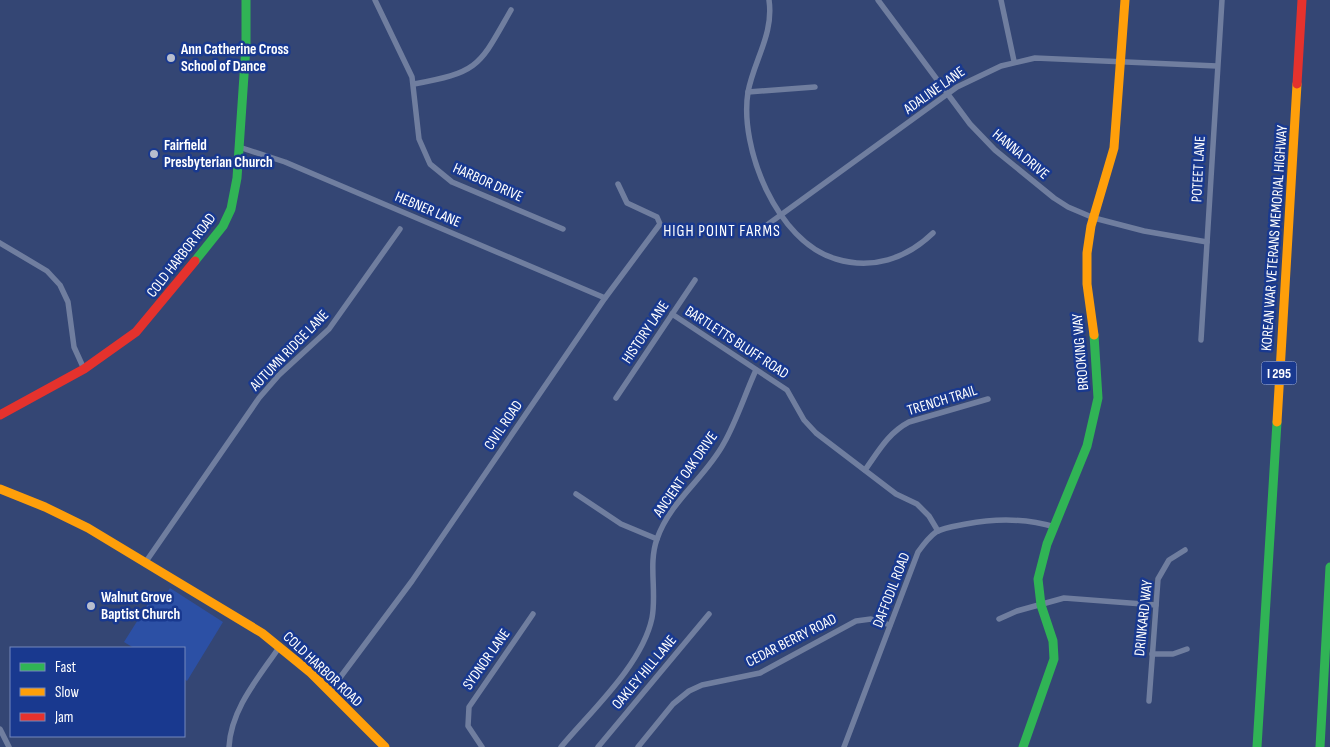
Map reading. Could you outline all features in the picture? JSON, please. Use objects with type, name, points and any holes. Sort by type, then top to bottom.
[{"type":"main road","name":"COLD HARBOR ROAD","points":[[0,414],[84,369],[124,343],[144,324],[223,226],[234,199],[246,46],[246,0]]},
{"type":"main road","name":"BROOKING WAY","points":[[1023,747],[1054,659],[1051,630],[1041,605],[1038,579],[1044,553],[1087,446],[1098,398],[1097,360],[1086,268],[1088,241],[1114,148],[1125,0]]},
{"type":"main road","name":"KOREAN WAR VETERANS MEMORIAL HIGHWAY","points":[[1257,747],[1302,0]]},
{"type":"main road","name":"COLD HARBOR ROAD","points":[[0,489],[65,516],[280,646],[330,691],[385,747]]},
{"type":"main road","points":[[1320,747],[1330,567]]},
{"type":"street","name":"HARBOR DRIVE","points":[[374,0],[409,69],[414,84],[421,146],[437,171],[452,182],[562,229]]},
{"type":"street","points":[[769,0],[770,16],[767,38],[755,66],[748,92],[747,124],[752,155],[761,178],[782,215],[807,245],[832,258],[856,264],[879,263],[900,256],[933,233]]},
{"type":"street","name":"HANNA DRIVE","points":[[878,0],[970,124],[995,150],[1054,198],[1074,210],[1094,218],[1207,242]]},
{"type":"street","points":[[1001,0],[1014,61]]},
{"type":"street","name":"POTEET LANE","points":[[1201,340],[1222,0]]},
{"type":"street","points":[[414,84],[458,75],[474,66],[487,52],[511,10]]},
{"type":"street","name":"ADALINE LANE","points":[[756,233],[947,94],[979,75],[1014,61],[1035,58],[1217,66]]},
{"type":"street","points":[[748,92],[815,87]]},
{"type":"street","name":"HEBNER LANE","points":[[239,147],[285,162],[605,298]]},
{"type":"street","name":"CIVIL ROAD","points":[[330,691],[412,581],[605,298],[660,224],[657,217],[627,203],[618,184]]},
{"type":"street","name":"AUTUMN RIDGE LANE","points":[[144,563],[259,398],[279,375],[330,329],[400,229]]},
{"type":"street","points":[[0,243],[47,271],[60,285],[68,302],[74,347],[84,369]]},
{"type":"street","name":"HISTORY LANE","points":[[616,398],[695,280]]},
{"type":"street","name":"BARTLETTS BLUFF ROAD","points":[[672,314],[787,390],[804,420],[816,433],[896,494],[917,504],[929,516],[938,531]]},
{"type":"street","name":"ANCIENT OAK DRIVE","points":[[561,747],[625,671],[642,645],[652,618],[652,568],[657,539],[667,518],[724,444],[756,370]]},
{"type":"street","name":"TRENCH TRAIL","points":[[865,470],[890,434],[900,427],[909,422],[988,399]]},
{"type":"street","points":[[576,494],[620,524],[657,539]]},
{"type":"street","points":[[938,531],[990,520],[1021,519],[1055,527]]},
{"type":"street","name":"DAFFODIL ROAD","points":[[844,747],[918,552],[938,531]]},
{"type":"street","name":"DRINKARD WAY","points":[[1149,701],[1156,605],[1161,570],[1169,560],[1186,550]]},
{"type":"street","points":[[999,619],[1055,600],[1076,598],[1156,605]]},
{"type":"street","name":"SYDNOR LANE","points":[[482,747],[468,726],[469,707],[533,614]]},
{"type":"street","name":"OAKLEY HILL LANE","points":[[598,747],[709,614]]},
{"type":"street","name":"CEDAR BERRY ROAD","points":[[638,747],[673,704],[702,685],[760,673],[856,621],[871,619],[890,625]]},
{"type":"street","points":[[229,747],[231,730],[240,707],[280,646]]},
{"type":"street","points":[[1152,654],[1173,654],[1187,649]]},
{"type":"street","points":[[0,729],[9,747]]},
{"type":"shaded area","points":[[170,588],[223,622],[187,681],[185,680],[185,647],[132,647],[124,642],[151,599],[160,604]]},
{"type":"traffic: fast","points":[[195,261],[223,226],[231,209],[237,178],[246,46],[246,0]]},
{"type":"traffic: fast","points":[[1023,747],[1054,659],[1053,641],[1041,605],[1038,579],[1047,544],[1087,446],[1098,398],[1094,335]]},
{"type":"traffic: fast","points":[[1257,747],[1277,422]]},
{"type":"traffic: fast","points":[[1320,747],[1330,567]]},
{"type":"traffic: slow","points":[[1094,335],[1087,284],[1087,253],[1091,226],[1114,148],[1125,0]]},
{"type":"traffic: slow","points":[[1277,422],[1297,84]]},
{"type":"traffic: slow","points":[[0,489],[45,507],[88,528],[262,633],[311,673],[385,747]]},
{"type":"traffic: jam","points":[[1297,84],[1302,0]]},
{"type":"traffic: jam","points":[[0,415],[84,369],[136,332],[195,261]]},
{"type":"place","name":"Ann Catherine Cross School of Dance","points":[[171,58]]},
{"type":"place","name":"Fairfield Presbyterian Church","points":[[154,154]]},
{"type":"place","name":"Walnut Grove Baptist Church","points":[[91,606]]},
{"type":"district","name":"HIGH POINT FARMS","points":[[722,230]]}]
